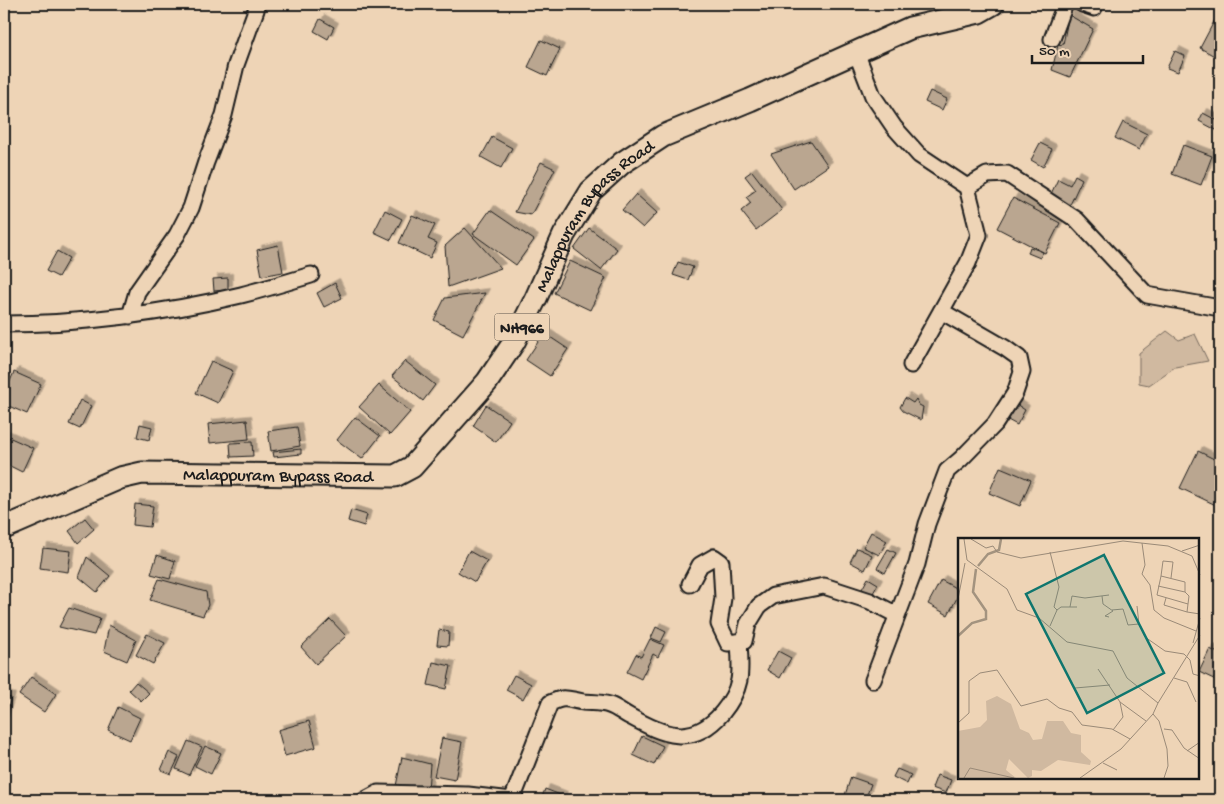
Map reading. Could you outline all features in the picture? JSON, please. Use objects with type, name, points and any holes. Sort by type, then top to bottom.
[{"type":"highway","name":"Malappuram Bypass Road","points":[[4,528],[120,478],[142,473],[395,476],[412,467],[487,382],[514,342],[564,235],[591,191],[622,163],[663,136],[750,100],[910,28],[979,12],[992,4]]},
{"type":"street","points":[[1052,39],[1064,4]]},
{"type":"street","points":[[130,316],[137,292],[177,235],[191,208],[224,114],[236,65],[256,10]]},
{"type":"street","points":[[856,52],[873,96],[894,127],[919,155],[967,187],[979,235],[968,263],[911,366]]},
{"type":"street","points":[[967,187],[987,175],[1007,174],[1076,220],[1147,295],[1220,308]]},
{"type":"street","points":[[4,324],[48,324],[130,316],[240,295],[311,275]]},
{"type":"street","points":[[873,680],[917,564],[927,524],[947,471],[961,460],[995,424],[1016,393],[1022,372],[1018,358],[1005,348],[941,311]]},
{"type":"street","points":[[690,584],[700,565],[714,557],[721,562],[722,598],[719,624],[728,643],[744,641],[748,624],[759,606],[773,596],[824,586],[870,601],[897,615]]},
{"type":"street","points":[[365,800],[378,793],[468,795],[512,800],[550,703],[563,697],[610,705],[659,732],[681,735],[699,732],[715,720],[733,700],[740,682],[739,642]]},
{"type":"shaded area","points":[[1167,331],[1179,340],[1195,334],[1208,361],[1175,367],[1149,385],[1139,383],[1139,353]]},
{"type":"building","points":[[1220,13],[1220,59],[1200,48]]},
{"type":"building","points":[[1069,15],[1093,29],[1070,77],[1052,70],[1058,45],[1063,44]]},
{"type":"building","points":[[320,19],[334,27],[328,39],[314,31]]},
{"type":"building","points":[[541,40],[560,49],[547,76],[528,67]]},
{"type":"building","points":[[1175,51],[1185,56],[1178,72],[1167,68]]},
{"type":"building","points":[[930,91],[947,99],[942,110],[925,102]]},
{"type":"building","points":[[1203,113],[1220,122],[1220,132],[1199,121]]},
{"type":"building","points":[[1123,122],[1147,134],[1139,150],[1115,138]]},
{"type":"building","points":[[492,137],[512,148],[501,168],[481,157]]},
{"type":"building","points":[[811,141],[828,166],[794,189],[771,154]]},
{"type":"building","points":[[1040,143],[1052,149],[1043,167],[1031,160]]},
{"type":"building","points":[[1183,145],[1212,156],[1201,185],[1172,174]]},
{"type":"building","points":[[541,162],[555,169],[531,215],[515,212]]},
{"type":"building","points":[[752,171],[782,210],[756,230],[741,211],[751,203],[746,197],[756,190],[745,176]]},
{"type":"building","points":[[1075,175],[1082,179],[1069,207],[1049,198],[1058,179],[1070,185]]},
{"type":"building","points":[[636,194],[657,213],[643,228],[622,210]]},
{"type":"building","points":[[1013,198],[1060,223],[1045,253],[997,228]]},
{"type":"building","points":[[385,210],[402,219],[391,240],[374,232]]},
{"type":"building","points":[[490,210],[534,240],[516,265],[473,234]]},
{"type":"building","points":[[412,215],[435,225],[428,239],[437,243],[430,258],[399,243]]},
{"type":"building","points":[[465,228],[501,268],[448,287],[445,246]]},
{"type":"building","points":[[589,228],[617,249],[601,270],[574,249]]},
{"type":"building","points":[[278,245],[283,272],[262,276],[257,250]]},
{"type":"building","points":[[1030,247],[1043,252],[1040,258],[1028,253]]},
{"type":"building","points":[[57,251],[69,258],[58,277],[46,271]]},
{"type":"building","points":[[570,261],[606,278],[590,310],[554,293]]},
{"type":"building","points":[[678,262],[693,267],[688,280],[673,275]]},
{"type":"building","points":[[228,278],[228,290],[214,291],[213,279]]},
{"type":"building","points":[[335,283],[342,298],[324,307],[317,293]]},
{"type":"building","points":[[485,293],[463,335],[434,320],[445,298]]},
{"type":"building","points":[[544,333],[568,349],[550,376],[526,360]]},
{"type":"building","points":[[211,361],[233,371],[218,403],[196,393]]},
{"type":"building","points":[[405,361],[435,385],[423,401],[392,376]]},
{"type":"building","points":[[14,372],[41,384],[27,414],[4,404],[4,395]]},
{"type":"building","points":[[379,385],[410,412],[390,435],[359,407]]},
{"type":"building","points":[[905,398],[913,403],[916,399],[919,405],[923,407],[921,420],[903,411],[900,407]]},
{"type":"building","points":[[80,400],[91,406],[80,429],[69,424]]},
{"type":"building","points":[[1013,402],[1025,410],[1017,425],[1004,418]]},
{"type":"building","points":[[486,405],[510,421],[496,442],[473,426]]},
{"type":"building","points":[[355,417],[380,436],[362,459],[337,440]]},
{"type":"building","points":[[247,420],[249,439],[210,443],[208,424]]},
{"type":"building","points":[[140,424],[152,427],[149,440],[137,437]]},
{"type":"building","points":[[297,427],[300,446],[271,451],[268,431]]},
{"type":"building","points":[[4,435],[33,448],[22,472],[4,463]]},
{"type":"building","points":[[252,442],[253,456],[231,457],[230,443]]},
{"type":"building","points":[[301,449],[301,454],[274,457],[273,452]]},
{"type":"building","points":[[1198,451],[1220,462],[1220,507],[1180,488]]},
{"type":"building","points":[[1000,467],[1031,480],[1020,506],[989,493]]},
{"type":"building","points":[[135,504],[153,506],[150,527],[133,525]]},
{"type":"building","points":[[351,510],[367,515],[364,526],[348,521]]},
{"type":"building","points":[[85,518],[94,529],[78,543],[69,531]]},
{"type":"building","points":[[871,532],[887,541],[879,555],[863,547]]},
{"type":"building","points":[[43,548],[71,551],[68,572],[40,568]]},
{"type":"building","points":[[857,548],[872,555],[865,570],[850,562]]},
{"type":"building","points":[[888,549],[896,553],[885,573],[877,568]]},
{"type":"building","points":[[469,551],[487,561],[475,582],[458,572]]},
{"type":"building","points":[[157,555],[175,561],[170,579],[151,574]]},
{"type":"building","points":[[87,557],[110,576],[97,592],[79,577]]},
{"type":"building","points":[[868,578],[878,584],[872,595],[862,589]]},
{"type":"building","points":[[159,579],[206,592],[208,605],[203,616],[150,600]]},
{"type":"building","points":[[941,580],[958,589],[958,596],[948,615],[928,604]]},
{"type":"building","points":[[69,608],[100,619],[94,635],[59,627]]},
{"type":"building","points":[[330,619],[346,636],[316,664],[301,647]]},
{"type":"building","points":[[109,625],[136,640],[127,661],[104,651]]},
{"type":"building","points":[[656,627],[666,632],[661,642],[651,638]]},
{"type":"building","points":[[439,630],[449,632],[448,646],[437,645]]},
{"type":"building","points":[[147,634],[165,643],[153,664],[136,655]]},
{"type":"building","points":[[650,639],[664,645],[658,657],[653,654],[641,679],[627,672],[636,654],[641,657]]},
{"type":"building","points":[[1210,649],[1220,654],[1220,682],[1199,672]]},
{"type":"building","points":[[778,651],[791,658],[780,678],[767,670]]},
{"type":"building","points":[[433,662],[451,666],[446,689],[428,685]]},
{"type":"building","points":[[514,675],[531,684],[523,699],[506,690]]},
{"type":"building","points":[[31,677],[56,694],[44,712],[19,695]]},
{"type":"building","points":[[136,682],[149,693],[141,701],[129,690]]},
{"type":"building","points":[[4,696],[11,698],[4,721]]},
{"type":"building","points":[[118,707],[140,718],[130,740],[108,730]]},
{"type":"building","points":[[309,721],[316,747],[285,756],[278,730]]},
{"type":"building","points":[[642,736],[663,746],[654,765],[633,755]]},
{"type":"building","points":[[442,738],[462,742],[455,780],[434,776]]},
{"type":"building","points":[[188,741],[202,747],[189,775],[176,769]]},
{"type":"building","points":[[205,746],[221,753],[211,774],[195,766]]},
{"type":"building","points":[[169,752],[179,757],[171,774],[161,770]]},
{"type":"building","points":[[402,757],[430,764],[428,790],[396,786]]},
{"type":"building","points":[[897,769],[911,775],[907,784],[893,777]]},
{"type":"building","points":[[937,775],[951,780],[946,793],[932,788]]},
{"type":"building","points":[[851,777],[871,784],[865,800],[845,795]]},
{"type":"building","points":[[545,789],[563,796],[561,800],[541,800]]}]
